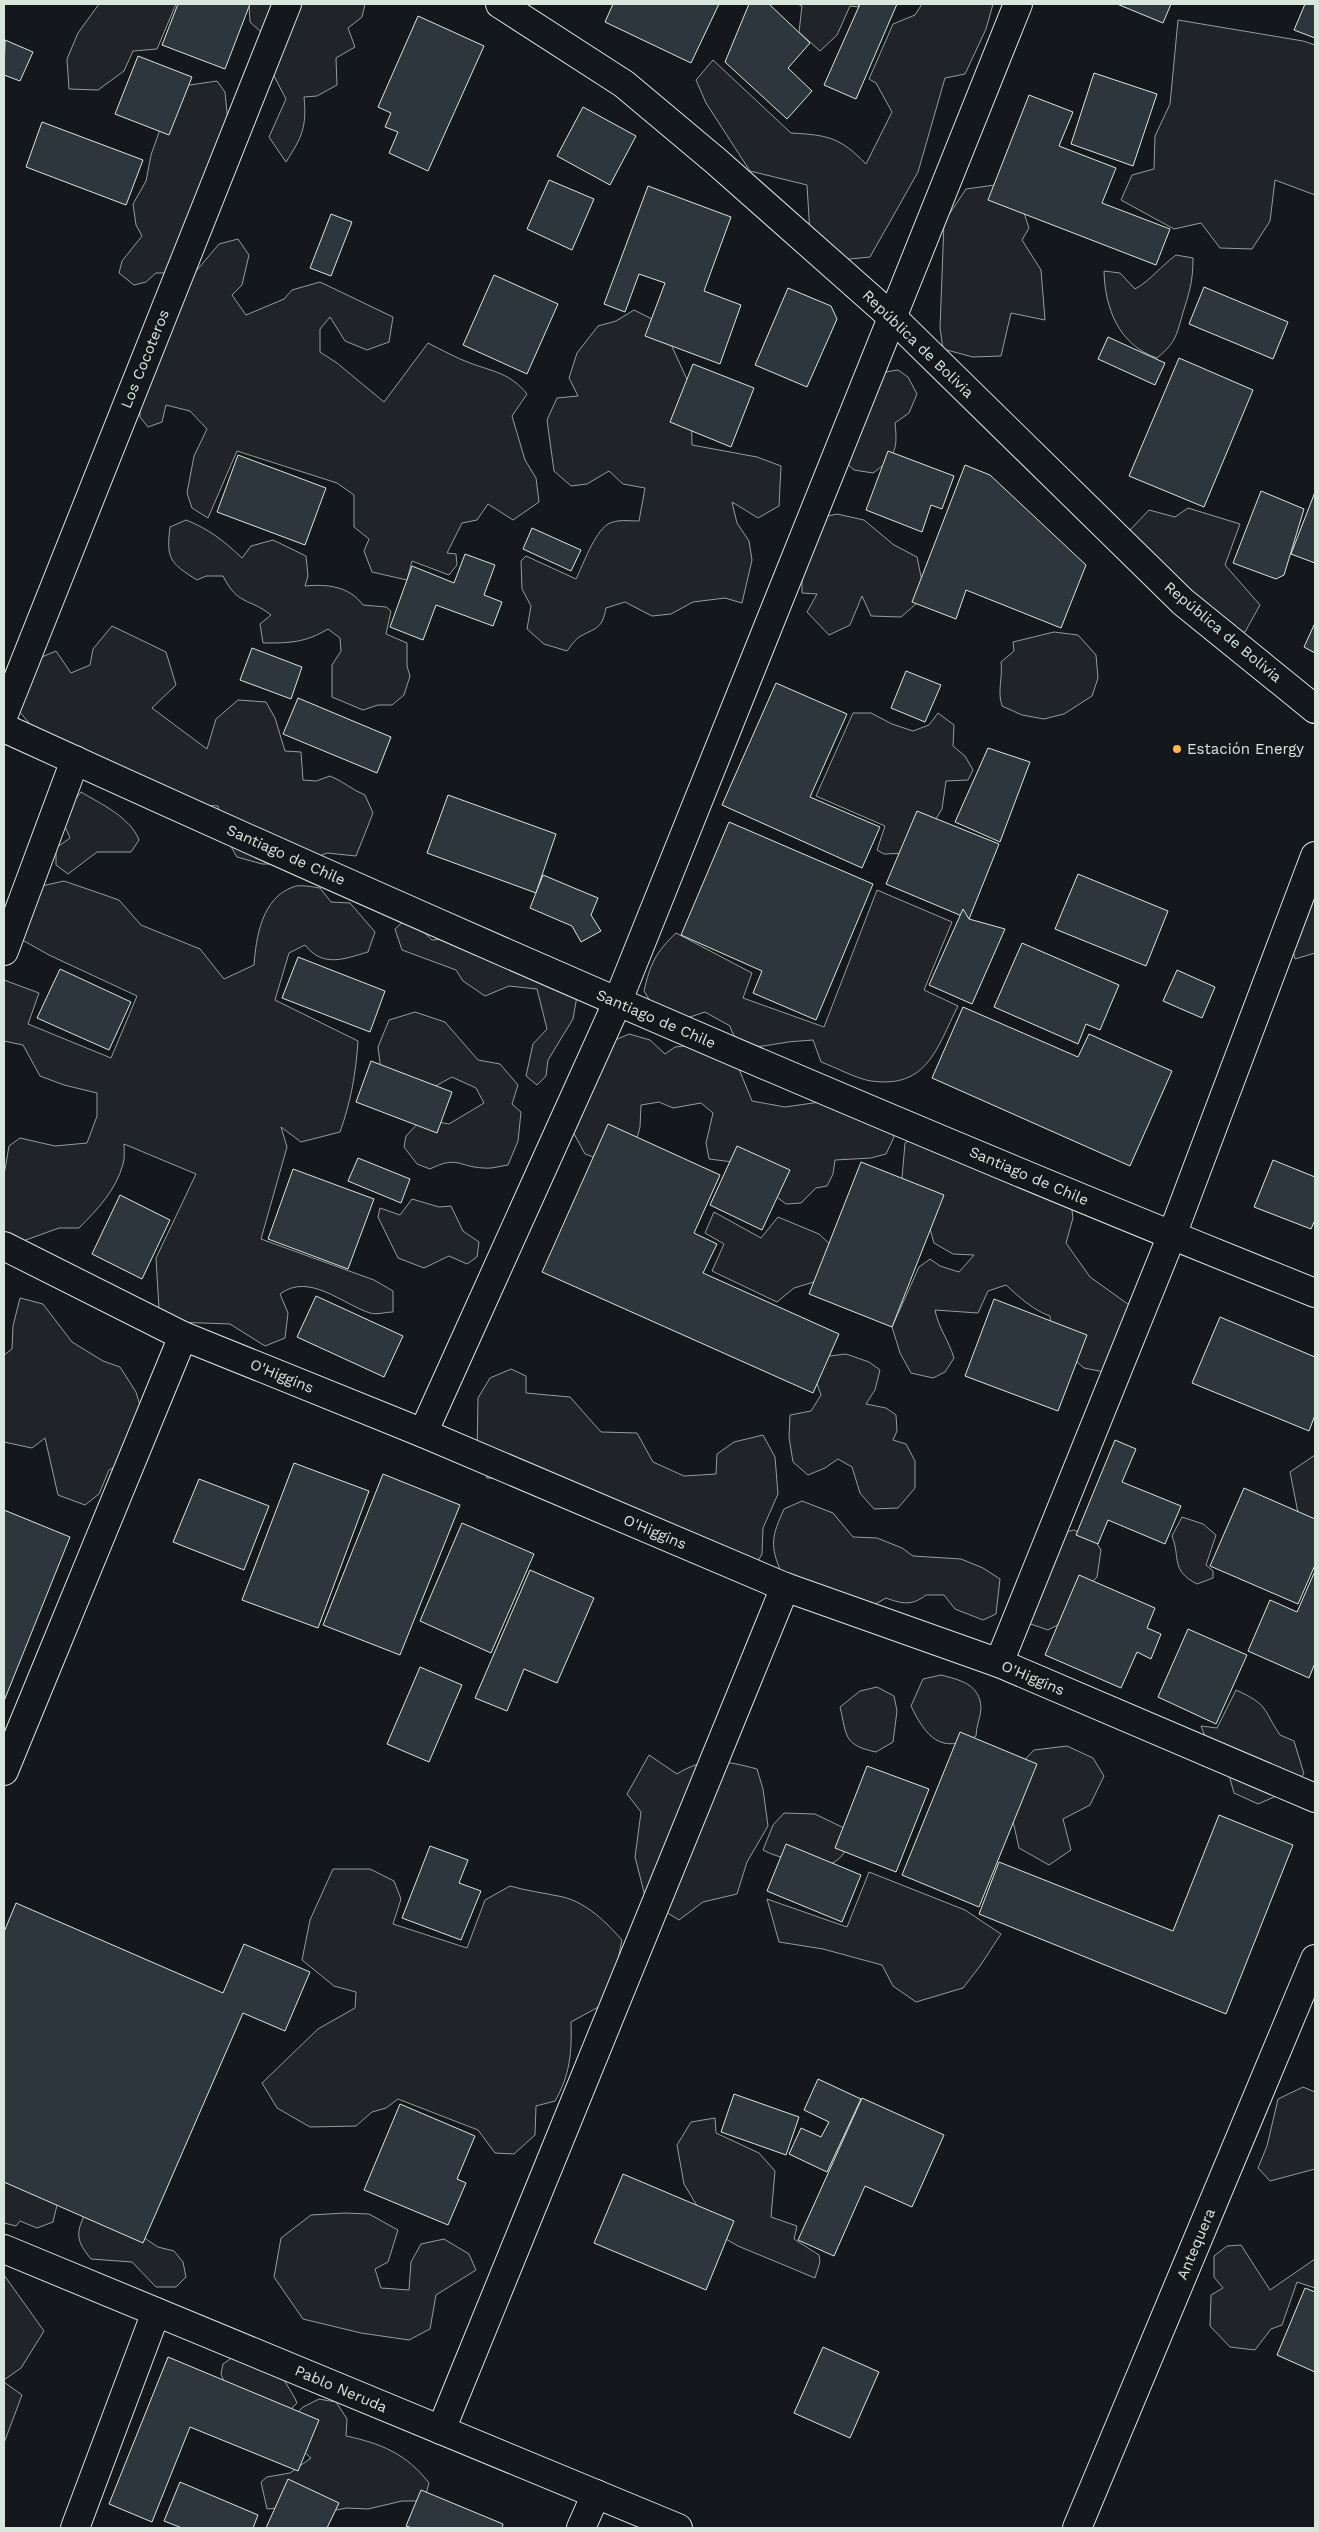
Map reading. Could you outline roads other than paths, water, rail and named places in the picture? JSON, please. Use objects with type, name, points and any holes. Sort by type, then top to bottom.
[{"type":"street","name":"Los Cocoteros","points":[[4,714],[287,4]]},
{"type":"street","name":"República de Bolivia","points":[[500,4],[624,84],[717,162],[892,317],[1183,602],[1315,709]]},
{"type":"street","points":[[423,1433],[617,1003],[1018,4]]},
{"type":"street","name":"Santiago de Chile","points":[[4,728],[617,1003],[1315,1293]]},
{"type":"street","points":[[4,951],[75,760]]},
{"type":"street","points":[[999,1663],[1172,1235],[1315,856]]},
{"type":"street","name":"O'Higgins","points":[[4,1246],[183,1336],[423,1433],[784,1587],[999,1663],[1315,1798]]},
{"type":"street","points":[[4,1771],[183,1336]]},
{"type":"street","points":[[441,2430],[784,1587]]},
{"type":"street","name":"Antequera","points":[[1077,2528],[1315,1959]]},
{"type":"street","name":"Pablo Neruda","points":[[4,2249],[678,2528]]},
{"type":"street","points":[[75,2528],[156,2312]]},
{"type":"street","points":[[581,2528],[596,2494]]},
{"type":"place","name":"Estación Energy","points":[[1177,749]]}]
